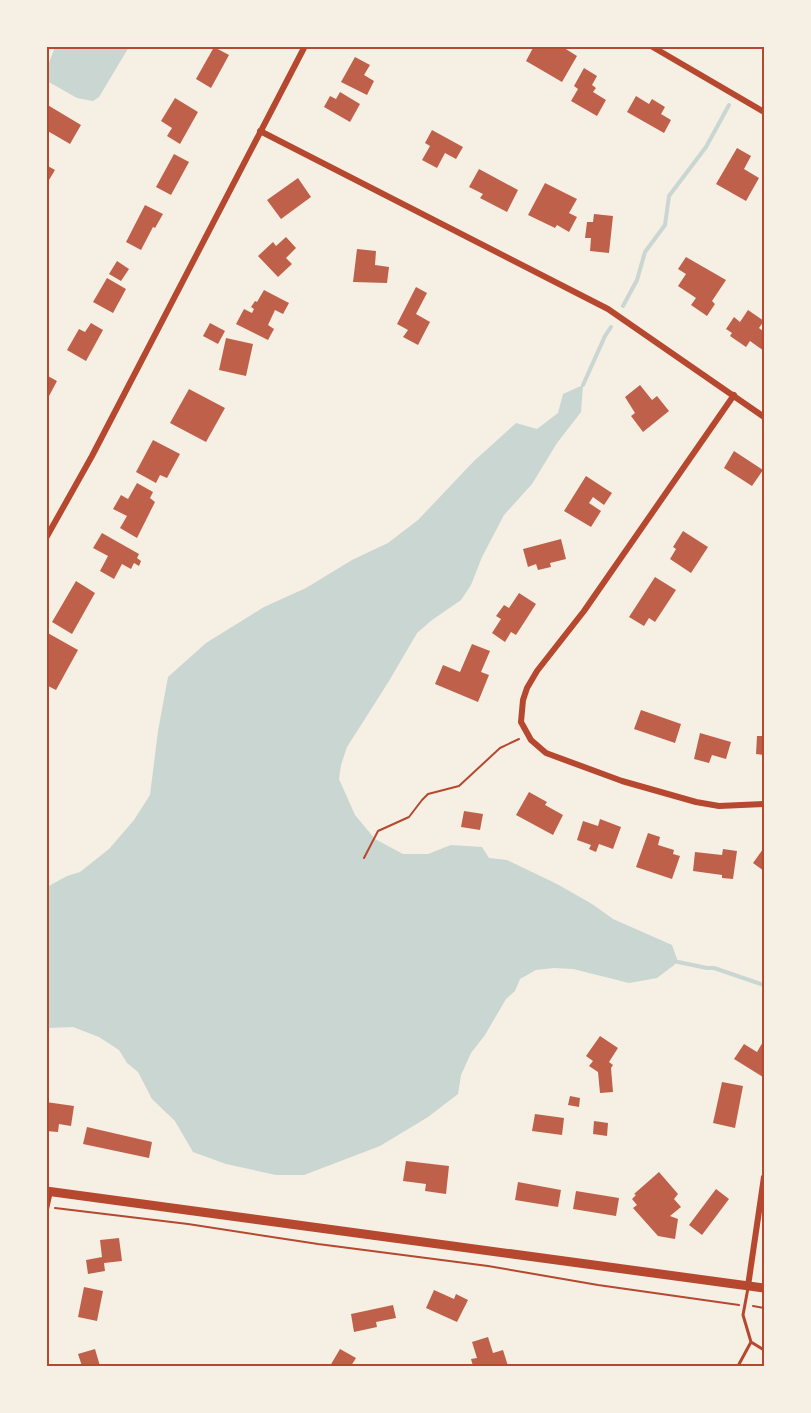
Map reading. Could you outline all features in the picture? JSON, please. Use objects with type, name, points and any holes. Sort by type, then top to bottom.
[{"type":"main road","points":[[48,1191],[765,1288]]},
{"type":"street","points":[[46,538],[92,456],[305,46]]},
{"type":"street","points":[[651,46],[765,111]]},
{"type":"street","points":[[260,131],[608,309],[765,417]]},
{"type":"street","points":[[734,395],[584,611],[537,671],[523,700],[521,722],[525,732],[539,749],[557,758],[648,789],[719,806],[765,804]]},
{"type":"street","points":[[748,1286],[765,1177]]},
{"type":"street","points":[[47,1208],[48,1191]]},
{"type":"lane","points":[[748,1286],[743,1315],[751,1342],[765,1350]]},
{"type":"lane","points":[[738,1366],[751,1342]]},
{"type":"path","points":[[364,858],[378,831],[409,817],[424,797],[433,792],[459,786],[500,748],[525,732]]},
{"type":"path","points":[[47,1208],[188,1224],[318,1244],[477,1264],[598,1285],[765,1308]]},
{"type":"shaded area","points":[[55,46],[129,47],[99,97],[93,101],[77,98],[47,81],[47,68]]},
{"type":"shaded area","points":[[583,385],[581,412],[557,443],[532,484],[504,515],[482,557],[471,585],[461,600],[417,633],[347,747],[339,779],[355,815],[375,839],[403,854],[428,854],[451,845],[482,847],[489,858],[507,860],[557,884],[613,919],[672,945],[678,962],[657,978],[629,983],[573,969],[554,968],[536,970],[520,979],[515,991],[506,999],[485,1035],[471,1053],[461,1075],[458,1094],[428,1117],[380,1146],[304,1175],[276,1175],[226,1164],[193,1152],[175,1121],[152,1099],[138,1072],[127,1063],[119,1050],[99,1037],[73,1027],[47,1028],[47,887],[80,872],[109,849],[134,820],[150,795],[168,677],[206,643],[264,607],[306,588],[352,560],[388,543],[418,520],[474,461],[516,423],[537,429],[558,413],[563,394]]},
{"type":"building","points":[[534,46],[561,46],[577,56],[562,82],[526,61]]},
{"type":"building","points":[[214,47],[229,55],[211,88],[196,79]]},
{"type":"building","points":[[355,57],[370,65],[364,75],[374,81],[367,95],[341,82]]},
{"type":"building","points":[[584,68],[597,76],[592,85],[596,88],[593,92],[606,100],[597,116],[571,101],[578,89],[574,86]]},
{"type":"building","points":[[340,92],[360,104],[350,122],[324,107],[330,96],[336,99]]},
{"type":"building","points":[[636,96],[649,104],[652,99],[665,107],[661,114],[671,120],[664,133],[627,112]]},
{"type":"building","points":[[175,98],[198,112],[180,144],[167,136],[172,128],[161,121]]},
{"type":"building","points":[[46,104],[81,125],[70,144],[46,130]]},
{"type":"building","points":[[432,130],[463,147],[456,159],[445,153],[437,168],[422,160],[430,146],[425,143]]},
{"type":"building","points":[[737,148],[751,156],[744,169],[759,178],[746,201],[716,184]]},
{"type":"building","points":[[174,154],[189,162],[171,195],[156,187]]},
{"type":"building","points":[[46,165],[55,170],[46,185]]},
{"type":"building","points":[[479,169],[518,190],[507,212],[480,198],[483,194],[469,187]]},
{"type":"building","points":[[298,178],[311,197],[281,219],[267,200]]},
{"type":"building","points":[[545,183],[577,199],[569,213],[577,217],[569,232],[557,225],[555,228],[528,215]]},
{"type":"building","points":[[145,205],[163,214],[141,250],[126,242]]},
{"type":"building","points":[[594,214],[613,216],[609,253],[590,251],[591,238],[585,238],[587,222],[593,222]]},
{"type":"building","points":[[286,237],[296,248],[286,258],[292,264],[278,277],[258,256],[273,242],[276,246]]},
{"type":"building","points":[[357,249],[376,251],[375,265],[389,267],[387,283],[353,282]]},
{"type":"building","points":[[686,257],[726,280],[712,301],[715,304],[707,316],[691,305],[696,298],[678,286],[686,274],[678,269]]},
{"type":"building","points":[[117,261],[129,269],[121,281],[109,274]]},
{"type":"building","points":[[107,278],[126,289],[113,313],[93,302]]},
{"type":"building","points":[[416,287],[427,293],[416,314],[430,322],[418,345],[403,337],[408,330],[397,324]]},
{"type":"building","points":[[264,290],[289,303],[283,314],[275,310],[268,325],[274,329],[268,340],[236,324],[244,309],[252,313],[254,309],[251,307]]},
{"type":"building","points":[[748,310],[764,321],[759,328],[764,332],[764,351],[750,341],[746,347],[730,336],[732,333],[726,329],[734,317],[740,322]]},
{"type":"building","points":[[91,323],[103,330],[86,361],[67,350],[79,329],[85,332]]},
{"type":"building","points":[[210,323],[225,331],[218,344],[203,336]]},
{"type":"building","points":[[226,338],[253,344],[246,376],[219,370]]},
{"type":"building","points":[[46,375],[57,381],[49,396],[46,395]]},
{"type":"building","points":[[640,385],[652,400],[657,396],[669,411],[643,432],[631,416],[635,413],[625,397]]},
{"type":"building","points":[[189,389],[225,408],[206,442],[170,423]]},
{"type":"building","points":[[153,440],[180,454],[167,478],[160,475],[156,483],[136,472]]},
{"type":"building","points":[[734,451],[763,470],[752,486],[724,468]]},
{"type":"building","points":[[586,476],[612,493],[604,505],[593,497],[589,503],[601,511],[591,527],[564,511]]},
{"type":"building","points":[[137,483],[153,492],[150,498],[155,502],[137,538],[120,528],[127,516],[113,509],[121,495],[128,499]]},
{"type":"building","points":[[683,531],[708,547],[691,573],[670,559],[676,549],[673,547]]},
{"type":"building","points":[[102,533],[139,554],[137,558],[141,561],[139,566],[134,563],[131,569],[122,564],[114,579],[100,571],[108,556],[93,548]]},
{"type":"building","points":[[561,539],[566,559],[550,563],[551,567],[538,570],[536,564],[528,567],[523,549]]},
{"type":"building","points":[[655,577],[676,590],[655,622],[649,618],[644,626],[629,617]]},
{"type":"building","points":[[76,581],[95,593],[72,634],[52,622]]},
{"type":"building","points":[[519,593],[536,604],[516,635],[511,632],[505,642],[492,633],[501,619],[496,616],[504,605],[509,608]]},
{"type":"building","points":[[46,632],[78,650],[56,690],[46,685]]},
{"type":"building","points":[[472,644],[490,651],[481,672],[489,675],[478,702],[435,684],[443,665],[460,672]]},
{"type":"building","points":[[641,710],[681,724],[675,743],[634,729]]},
{"type":"building","points":[[700,733],[731,742],[726,759],[712,755],[709,763],[694,759]]},
{"type":"building","points":[[757,736],[764,736],[764,755],[756,754]]},
{"type":"building","points":[[529,792],[547,802],[545,805],[563,815],[553,835],[516,815]]},
{"type":"building","points":[[464,811],[483,814],[480,830],[461,827]]},
{"type":"building","points":[[600,819],[621,827],[613,849],[599,844],[596,852],[589,849],[591,845],[577,840],[583,821],[598,826]]},
{"type":"building","points":[[648,833],[660,837],[658,845],[674,850],[673,854],[680,856],[672,879],[636,867]]},
{"type":"building","points":[[723,849],[737,851],[733,879],[693,871],[695,852],[722,855]]},
{"type":"building","points":[[764,850],[764,871],[753,863]]},
{"type":"building","points":[[600,1036],[618,1048],[609,1062],[613,1065],[611,1068],[613,1092],[600,1093],[598,1072],[589,1066],[593,1061],[586,1056]]},
{"type":"building","points":[[764,1040],[763,1077],[734,1059],[744,1044],[757,1052]]},
{"type":"building","points":[[722,1082],[743,1086],[735,1128],[713,1123]]},
{"type":"building","points":[[570,1096],[580,1098],[579,1107],[568,1105]]},
{"type":"building","points":[[46,1102],[74,1106],[71,1126],[59,1124],[58,1132],[46,1131]]},
{"type":"building","points":[[535,1114],[564,1118],[562,1135],[532,1131]]},
{"type":"building","points":[[594,1121],[608,1123],[607,1136],[593,1134]]},
{"type":"building","points":[[87,1127],[152,1142],[149,1158],[83,1144]]},
{"type":"building","points":[[406,1161],[449,1166],[446,1194],[425,1191],[426,1184],[403,1181]]},
{"type":"building","points":[[659,1172],[678,1194],[674,1199],[681,1207],[670,1216],[678,1219],[675,1239],[658,1236],[633,1208],[637,1205],[632,1199],[636,1195],[634,1194]]},
{"type":"building","points":[[518,1182],[561,1190],[558,1207],[515,1200]]},
{"type":"building","points":[[716,1189],[729,1199],[702,1235],[689,1225]]},
{"type":"building","points":[[576,1191],[619,1198],[616,1216],[573,1209]]},
{"type":"building","points":[[119,1238],[122,1261],[104,1263],[105,1271],[88,1274],[86,1260],[102,1257],[100,1240]]},
{"type":"building","points":[[84,1287],[103,1291],[97,1321],[78,1317]]},
{"type":"building","points":[[434,1290],[454,1299],[456,1294],[468,1300],[457,1322],[426,1308]]},
{"type":"building","points":[[393,1305],[396,1318],[376,1322],[377,1327],[354,1332],[351,1314]]},
{"type":"building","points":[[488,1337],[493,1353],[503,1350],[508,1366],[473,1366],[471,1359],[477,1358],[472,1342]]},
{"type":"building","points":[[95,1349],[100,1366],[82,1366],[78,1354]]},
{"type":"building","points":[[340,1349],[356,1358],[351,1366],[330,1366]]},
{"type":"waterway","points":[[623,306],[637,280],[645,252],[665,225],[669,196],[706,147],[729,105]]},
{"type":"waterway","points":[[583,385],[611,327]]},
{"type":"waterway","points":[[678,962],[714,968],[764,985]]}]
